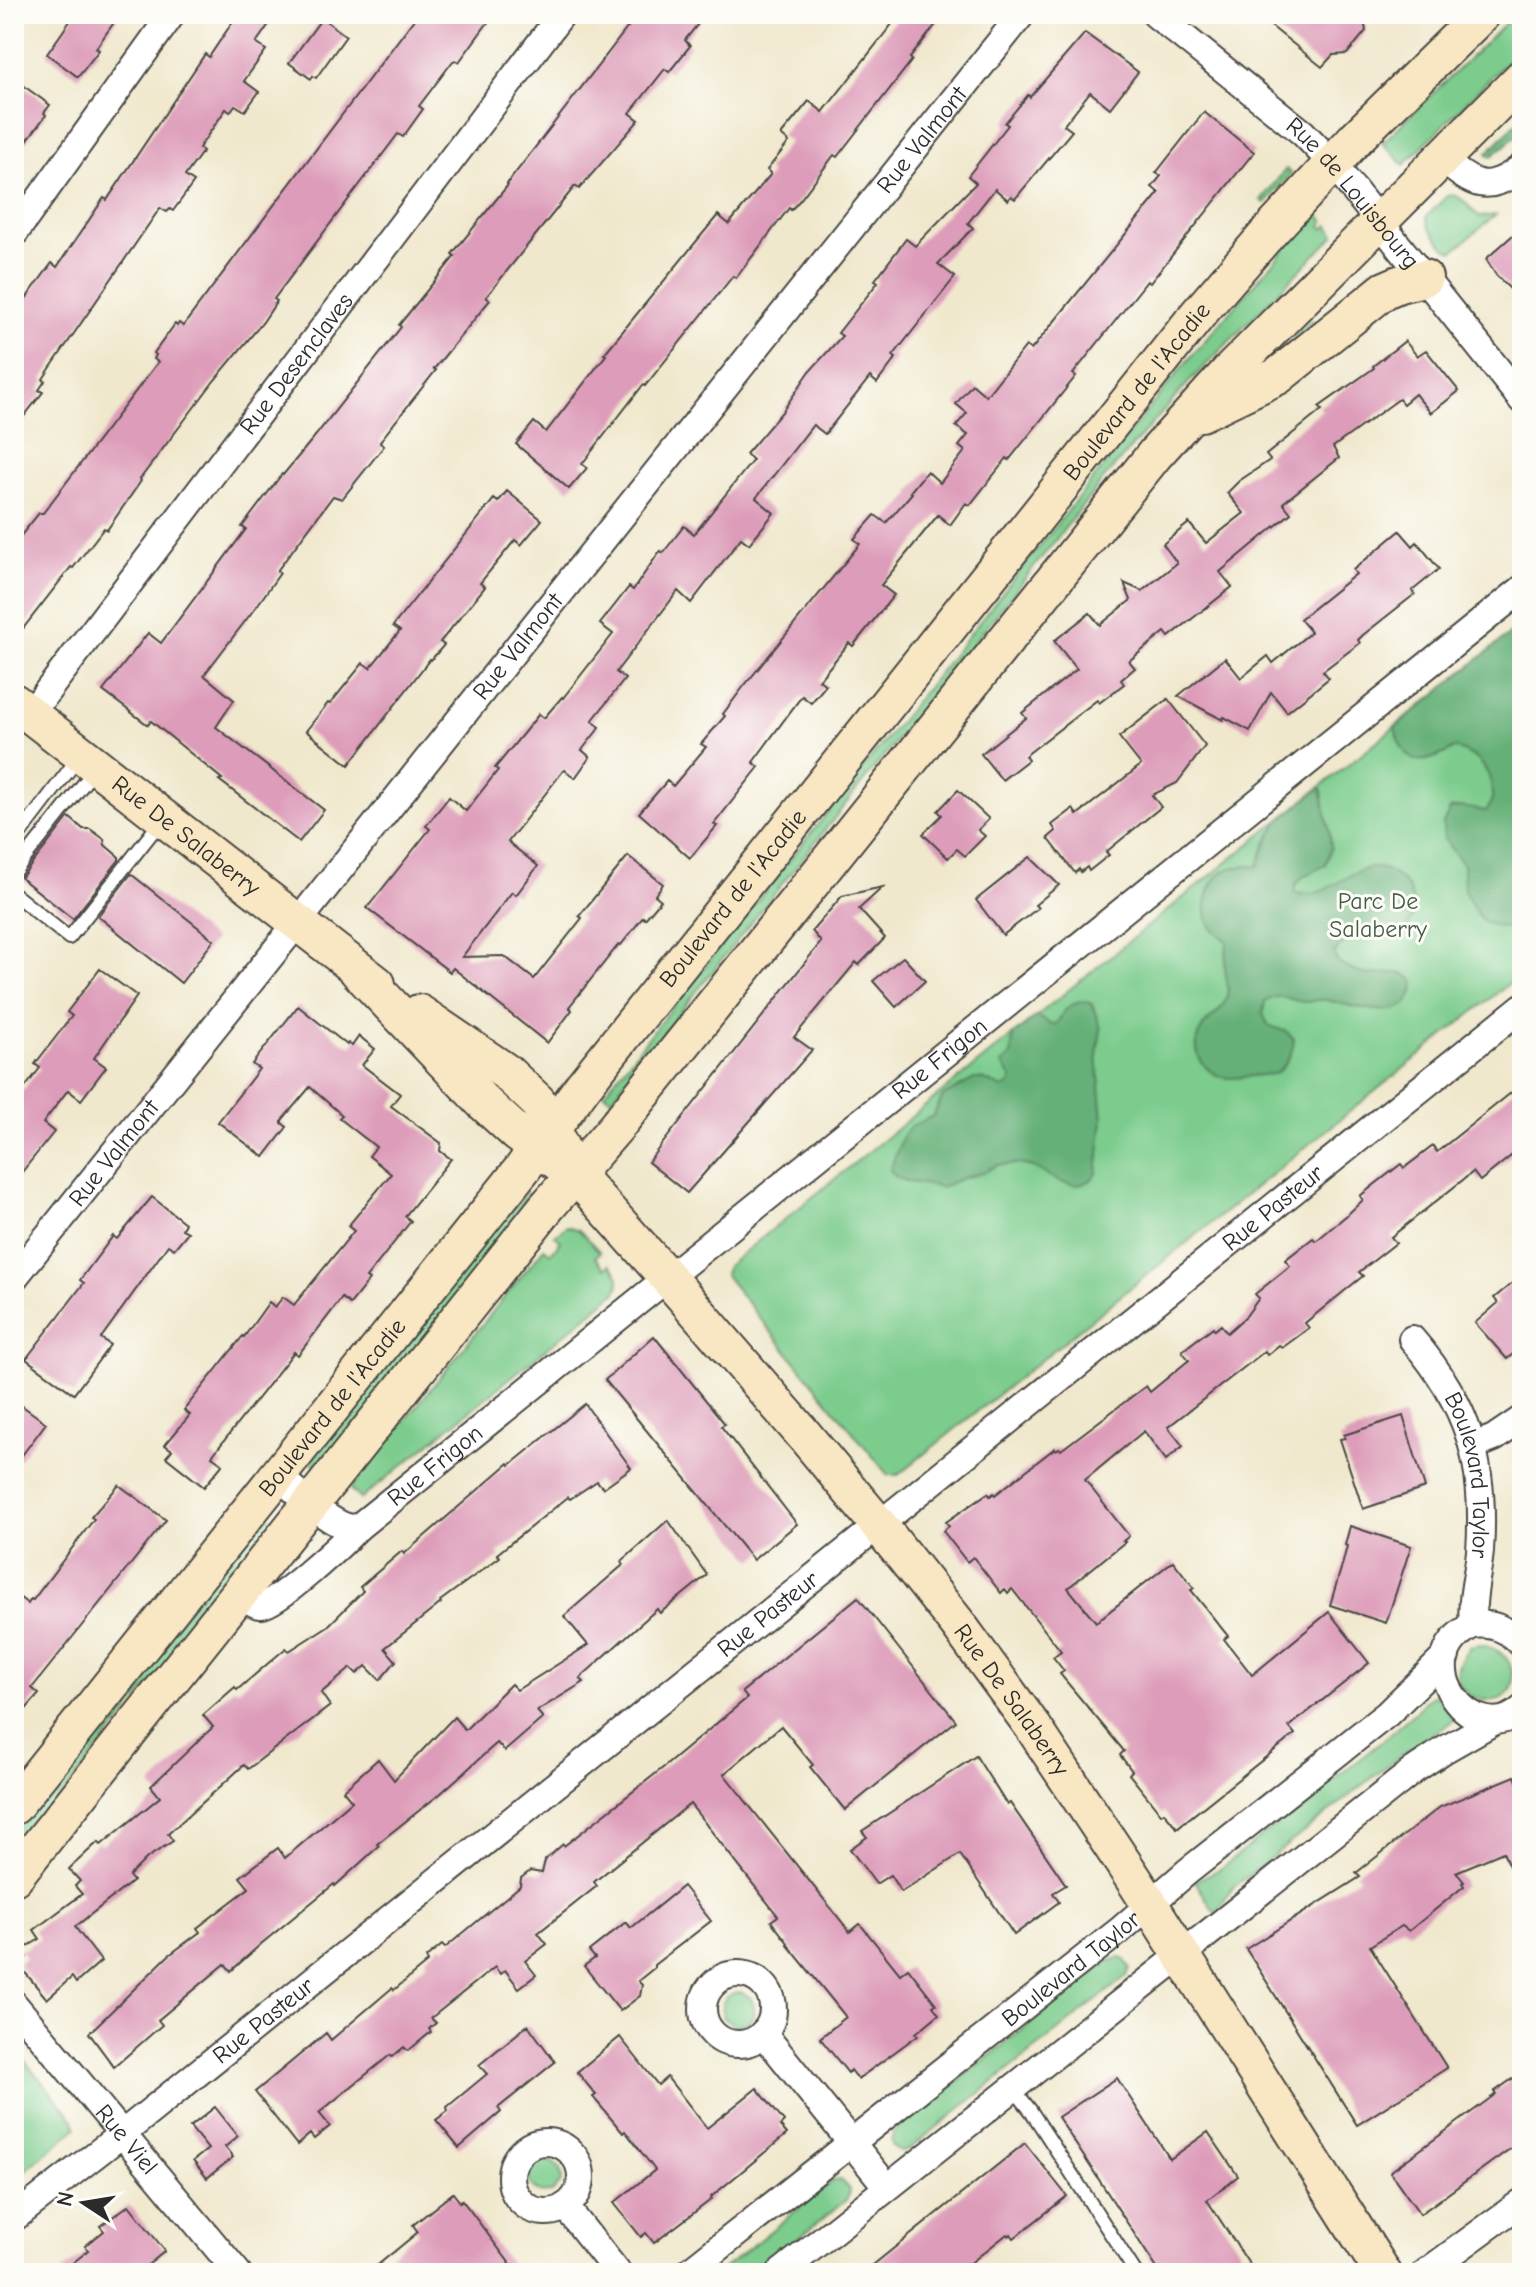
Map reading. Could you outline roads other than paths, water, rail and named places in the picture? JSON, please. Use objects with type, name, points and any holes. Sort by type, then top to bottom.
[{"type":"main road","name":"Boulevard de l'Acadie","points":[[14,1806],[1169,351],[1264,238],[1357,137],[1482,14]]},
{"type":"main road","name":"Boulevard de l'Acadie","points":[[14,1877],[1121,494],[1240,361],[1522,78]]},
{"type":"main road","points":[[1182,423],[1278,376],[1385,290],[1424,278]]},
{"type":"main road","name":"Rue De Salaberry","points":[[22,708],[358,971],[506,1072],[538,1102],[545,1139],[878,1524],[1007,1691],[1150,1904],[1383,2273]]},
{"type":"street","points":[[14,234],[172,14]]},
{"type":"street","name":"Rue Desenclaves","points":[[22,708],[562,14]]},
{"type":"street","name":"Rue Valmont","points":[[14,1278],[1022,14]]},
{"type":"street","name":"Rue de Louisbourg","points":[[1155,14],[1303,133],[1333,164],[1522,400]]},
{"type":"street","points":[[1442,159],[1468,180],[1482,184],[1503,180],[1522,167]]},
{"type":"street","name":"Rue Frigon","points":[[241,1593],[259,1605],[269,1603],[330,1556],[357,1528],[1522,589]]},
{"type":"street","name":"Rue Pasteur","points":[[14,2218],[1522,1007]]},
{"type":"street","name":"Boulevard Taylor","points":[[687,2273],[1387,1714],[1446,1656],[1454,1639],[1473,1625],[1481,1502],[1474,1446],[1457,1404],[1412,1339]]},
{"type":"street","points":[[1474,1446],[1494,1438],[1522,1419]]},
{"type":"street","points":[[277,1475],[339,1524],[357,1528]]},
{"type":"street","points":[[1473,1625],[1497,1626],[1513,1634],[1522,1645]]},
{"type":"street","points":[[1446,1656],[1443,1674],[1451,1694],[1468,1711],[1493,1722]]},
{"type":"street","points":[[780,2273],[1422,1764],[1493,1722],[1509,1719],[1522,1709]]},
{"type":"street","name":"Rue Viel","points":[[14,2004],[238,2273]]},
{"type":"street","points":[[763,2033],[887,2187]]},
{"type":"street","points":[[1425,2273],[1522,2202]]},
{"type":"street","points":[[565,2206],[618,2273]]},
{"type":"lane","points":[[14,842],[89,761]]},
{"type":"lane","points":[[14,872],[89,761]]},
{"type":"lane","points":[[14,894],[69,938],[164,818]]},
{"type":"lane","points":[[1013,2088],[1136,2273]]},
{"type":"park label","name":"Parc De Salaberry","points":[[1378,915]]}]
